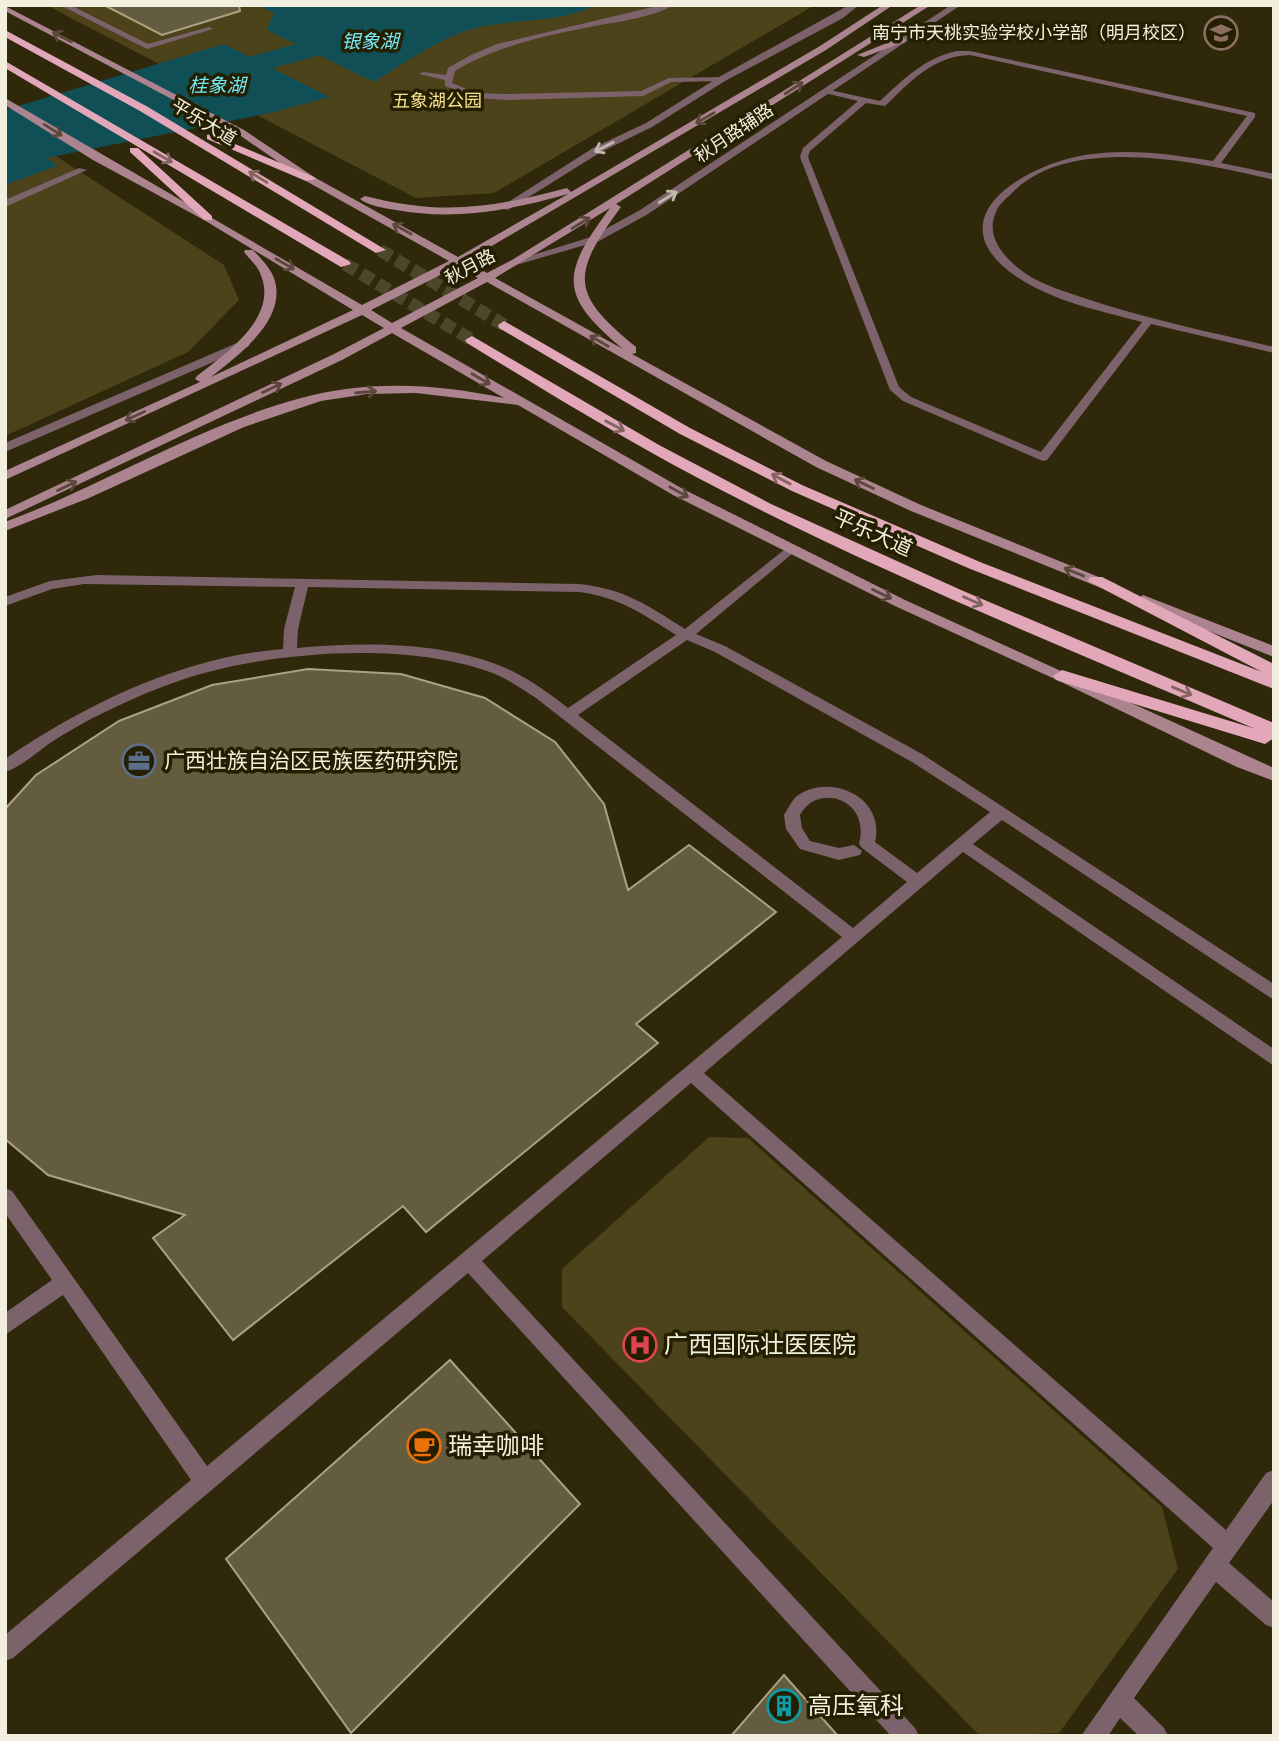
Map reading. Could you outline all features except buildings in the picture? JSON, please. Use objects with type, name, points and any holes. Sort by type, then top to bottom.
[{"type":"highway","name":"平乐大道","points":[[5,33],[143,108],[380,250]]},
{"type":"highway","points":[[5,64],[345,264]]},
{"type":"highway","points":[[143,108],[310,179]]},
{"type":"highway","points":[[105,123],[208,218]]},
{"type":"highway","name":"平乐大道","points":[[504,325],[624,396],[795,487],[1012,582],[1274,683]]},
{"type":"highway","name":"平乐大道","points":[[472,340],[591,413],[765,507],[979,604],[1274,730]]},
{"type":"highway","points":[[1097,581],[1274,671]]},
{"type":"highway","points":[[1062,676],[1274,740]]},
{"type":"main road","name":"秋月路","points":[[5,476],[362,309],[459,260],[823,48],[889,5]]},
{"type":"main road","name":"秋月路","points":[[5,515],[338,357],[516,262],[927,5]]},
{"type":"main road","points":[[5,9],[119,66],[241,132],[310,179],[821,464],[916,508],[1274,652]]},
{"type":"main road","points":[[825,68],[902,40]]},
{"type":"main road","points":[[7,102],[97,159],[208,218],[392,328],[678,492],[789,550],[1243,763],[1274,775]]},
{"type":"main road","points":[[310,179],[390,208],[445,213],[504,208],[597,181]]},
{"type":"main road","points":[[625,196],[601,225],[580,264],[578,284],[585,303],[600,324],[669,381]]},
{"type":"main road","points":[[174,398],[244,344],[271,303],[273,285],[264,265],[208,218]]},
{"type":"main road","points":[[5,527],[54,510],[267,413],[321,397],[363,391],[436,390],[470,394],[529,407]]},
{"type":"street","points":[[504,208],[597,150],[649,125],[722,79],[841,16],[855,5]]},
{"type":"street","name":"秋月路辅路","points":[[516,262],[595,239],[703,175],[957,5]]},
{"type":"street","points":[[5,448],[244,344]]},
{"type":"lane","points":[[64,5],[147,47],[209,29]]},
{"type":"lane","points":[[670,5],[641,15],[563,31],[492,50],[451,70],[448,85],[475,95],[507,97],[643,93],[669,80],[722,79]]},
{"type":"lane","points":[[828,91],[882,104],[943,54],[970,53],[1252,115],[1216,163]]},
{"type":"lane","points":[[423,74],[449,78]]},
{"type":"lane","points":[[864,100],[806,150],[804,157],[894,388],[908,399],[1043,457],[1149,321]]},
{"type":"lane","points":[[1274,177],[1216,163],[1160,155],[1076,159],[1052,166],[1015,184],[998,200],[988,215],[986,230],[994,250],[1014,270],[1037,284],[1149,321],[1274,350]]},
{"type":"lane","points":[[5,204],[82,170]]},
{"type":"lane","points":[[568,715],[686,635],[789,550]]},
{"type":"lane","points":[[5,602],[34,588],[67,580],[579,588],[606,591],[631,601],[686,635],[720,649],[917,758],[1274,993]]},
{"type":"lane","points":[[290,651],[291,629],[303,583]]},
{"type":"lane","points":[[5,767],[37,744],[91,712],[181,674],[231,660],[290,651],[334,649],[445,656],[494,668],[531,688],[853,937]]},
{"type":"lane","points":[[5,759],[37,744]]},
{"type":"lane","points":[[854,851],[839,854],[805,845],[794,829],[792,815],[801,801],[819,794],[837,793],[860,802],[871,818],[872,832],[867,844],[918,882]]},
{"type":"lane","points":[[5,1650],[1000,812]]},
{"type":"lane","points":[[962,845],[1274,1059]]},
{"type":"lane","points":[[692,1073],[1228,1546]]},
{"type":"lane","points":[[5,1197],[205,1482]]},
{"type":"lane","points":[[469,1260],[907,1736]]},
{"type":"lane","points":[[5,1325],[65,1282]]},
{"type":"lane","points":[[1093,1736],[1274,1481]]},
{"type":"lane","points":[[1214,1565],[1274,1617]]},
{"type":"lane","points":[[1119,1700],[1156,1736]]},
{"type":"green space","name":"五象湖公园","points":[[46,5],[815,5],[494,193],[416,198]]},
{"type":"green space","points":[[5,123],[224,265],[239,300],[188,352],[5,436]]},
{"type":"green space","points":[[709,1137],[748,1138],[1162,1507],[1178,1569],[1059,1733],[980,1736],[562,1307],[562,1269]]},
{"type":"water","name":"银象湖","points":[[256,5],[596,5],[556,17],[485,26],[455,35],[374,82],[267,30],[274,13]]},
{"type":"water","name":"桂象湖","points":[[224,44],[330,97],[274,112],[47,158],[57,166],[5,185],[5,110]]},
{"type":"waterway","points":[[189,82],[358,36],[431,5]]},
{"type":"tunnel","points":[[380,250],[504,325]]},
{"type":"tunnel","points":[[345,264],[472,340]]},
{"type":"place","name":"南宁市天桃实验学校小学部（明月校区）","points":[[1221,33]]},
{"type":"place","name":"广西壮族自治区民族医药研究院","points":[[139,761]]},
{"type":"place","name":"广西国际壮医医院","points":[[640,1345]]},
{"type":"place","name":"瑞幸咖啡","points":[[424,1446]]},
{"type":"place","name":"高压氧科","points":[[784,1706]]}]
